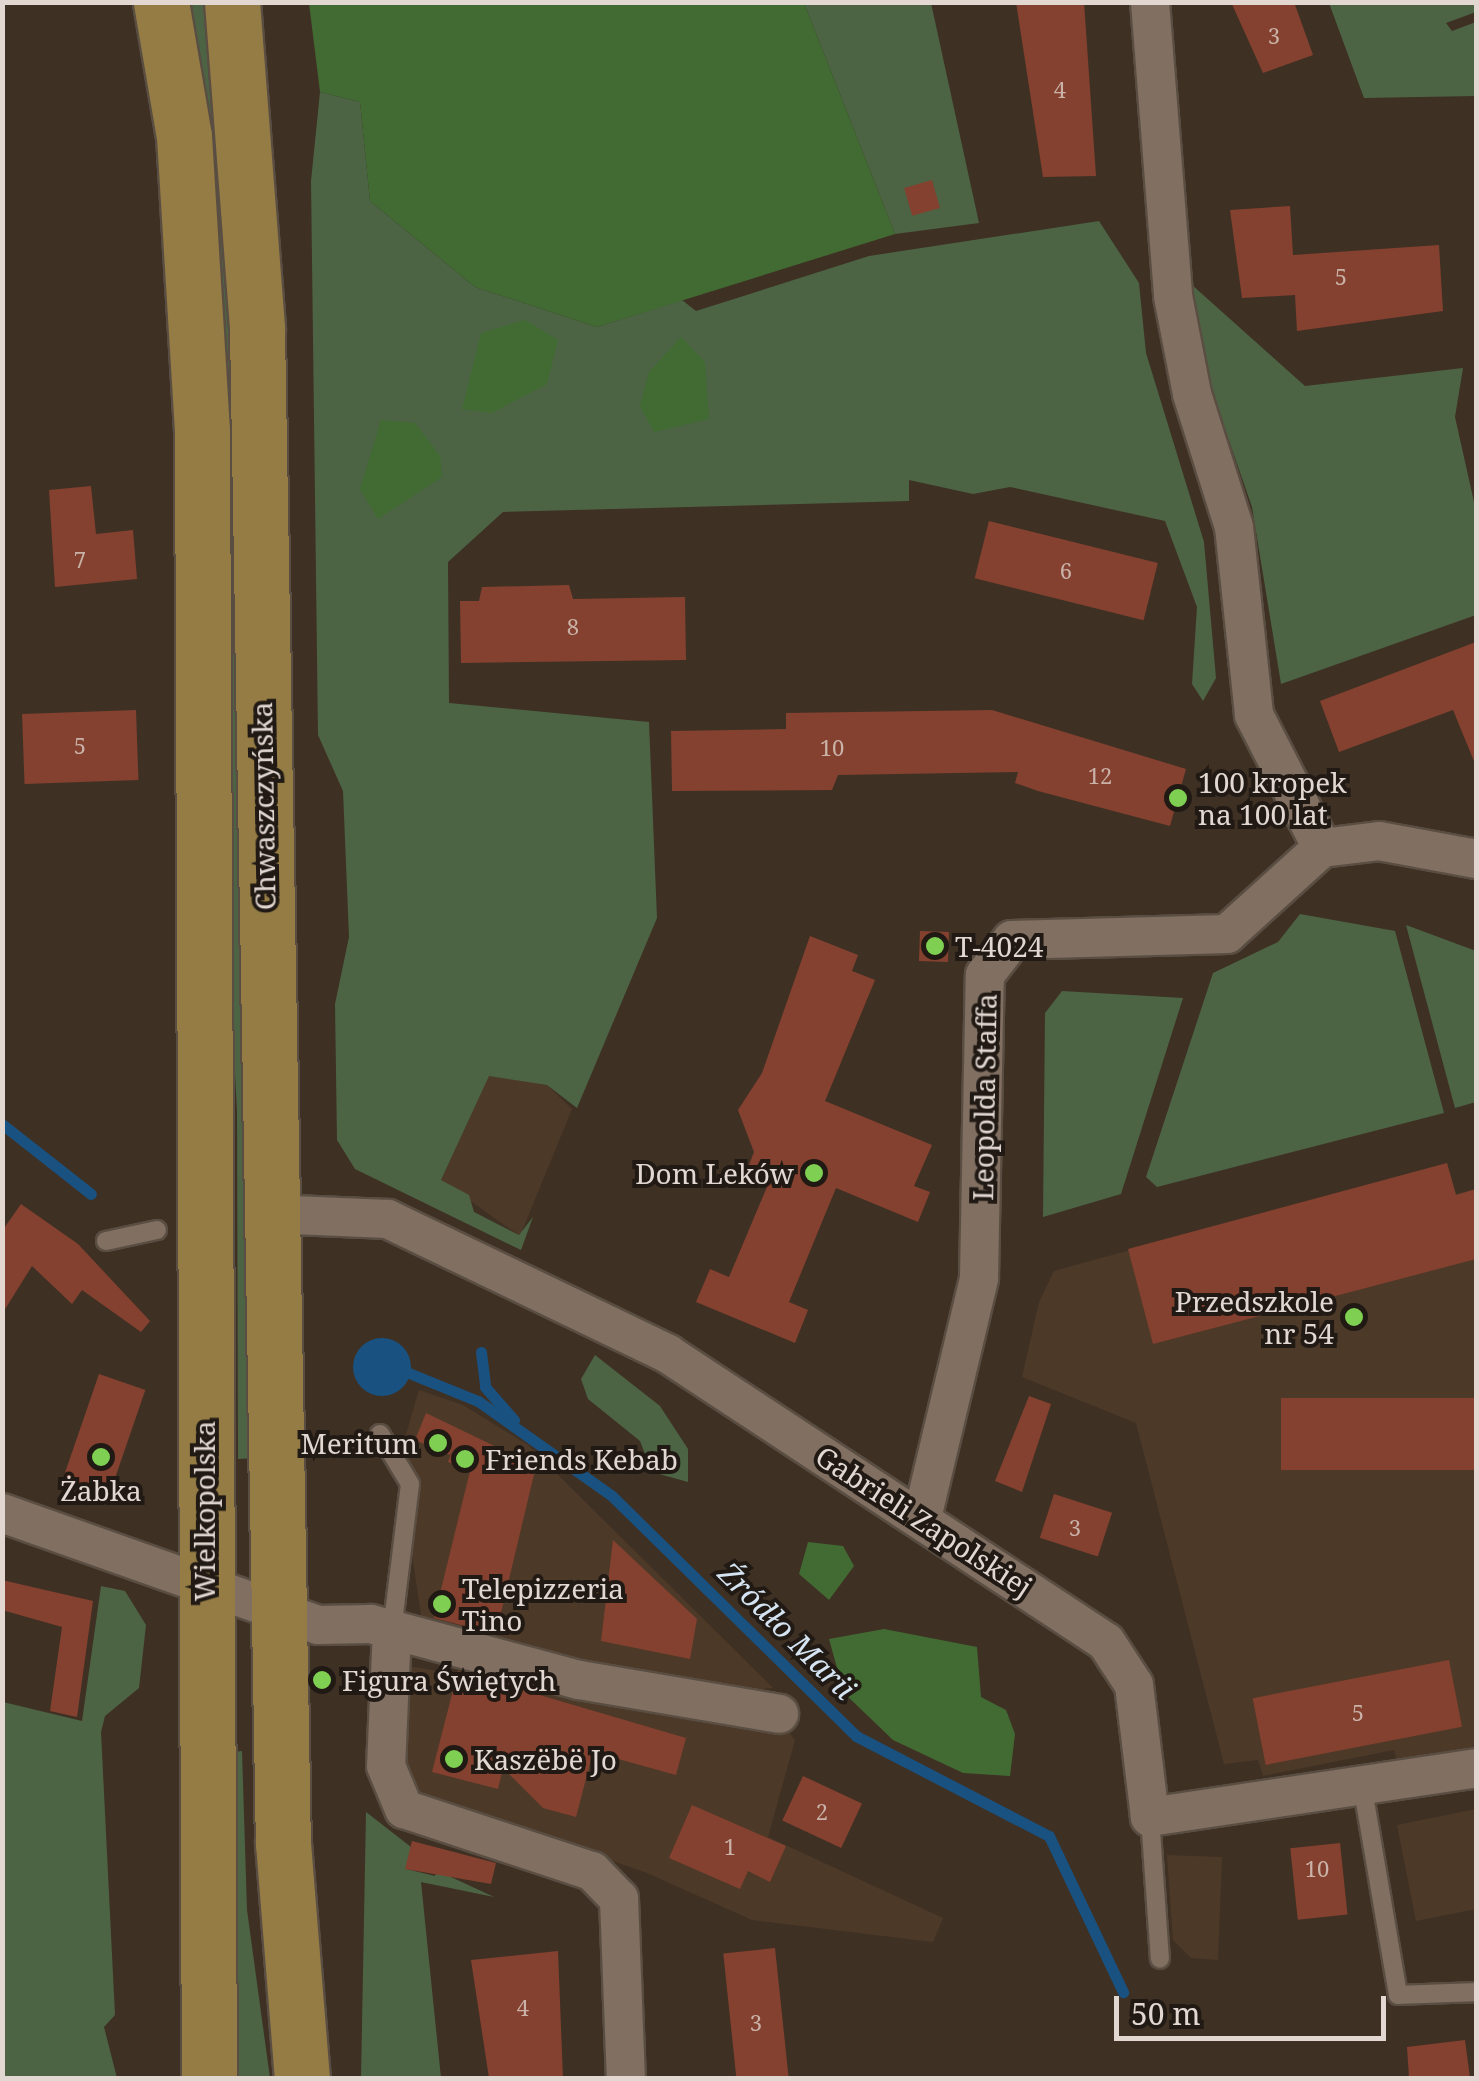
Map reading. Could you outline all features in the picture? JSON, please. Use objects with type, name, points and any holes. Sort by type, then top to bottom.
[{"type":"main road","name":"Wielkopolska","points":[[161,2],[198,285],[209,2078]]},
{"type":"main road","name":"Chwaszczyńska","points":[[232,2],[257,330],[278,1610]]},
{"type":"main road","points":[[278,1610],[289,1973],[302,2078]]},
{"type":"street","points":[[1150,2],[1173,296],[1192,394],[1234,526],[1254,714],[1322,848],[1378,841],[1476,859]]},
{"type":"street","name":"Leopolda Staffa","points":[[922,1518],[995,1240],[986,975],[1012,940],[1227,934],[1322,848]]},
{"type":"street","name":"Gabrieli Zapolskiej","points":[[270,1214],[388,1220],[668,1354],[922,1518],[1125,1662],[1150,1817]]},
{"type":"street","points":[[2,1513],[318,1625],[392,1630],[578,1680],[780,1714]]},
{"type":"street","points":[[392,1630],[386,1766],[404,1809],[592,1871],[618,1899],[626,2078]]},
{"type":"street","points":[[1150,1817],[1476,1768]]},
{"type":"lane","points":[[106,1241],[157,1230]]},
{"type":"lane","points":[[380,1434],[410,1484],[392,1630]]},
{"type":"lane","points":[[1362,1784],[1398,1994],[1476,1992]]},
{"type":"lane","points":[[1150,1817],[1160,1959]]},
{"type":"shaded area","points":[[489,1075],[547,1085],[572,1109],[520,1236],[441,1180]]},
{"type":"shaded area","points":[[1447,1163],[1456,1194],[1476,1189],[1476,1750],[1399,1767],[1394,1750],[1263,1776],[1258,1760],[1224,1764],[1136,1423],[1022,1377],[1039,1302],[1054,1271]]},
{"type":"shaded area","points":[[419,1390],[463,1405],[528,1445],[773,1688],[692,1695],[422,1621],[398,1461]]},
{"type":"shaded area","points":[[402,1665],[786,1729],[795,1740],[768,1837],[943,1918],[933,1942],[752,1920],[647,1873],[401,1787]]},
{"type":"shaded area","points":[[1476,1809],[1476,1909],[1416,1921],[1397,1825]]},
{"type":"shaded area","points":[[1167,1855],[1222,1857],[1218,1960],[1191,1958],[1173,1940]]},
{"type":"green space","points":[[180,3],[208,3],[232,283],[255,1458],[238,1459],[237,1112]]},
{"type":"green space","points":[[309,3],[804,3],[895,234],[597,327],[475,287],[370,201],[360,102],[320,92]]},
{"type":"green space","points":[[804,3],[931,3],[979,223],[895,234]]},
{"type":"green space","points":[[1329,3],[1476,3],[1476,12],[1446,23],[1452,31],[1476,22],[1476,96],[1364,98]]},
{"type":"green space","points":[[320,92],[360,102],[370,201],[475,287],[597,327],[682,300],[696,311],[869,256],[1099,221],[1139,283],[1146,353],[1204,542],[1216,678],[1203,701],[1192,684],[1197,607],[1165,521],[1010,487],[973,494],[909,480],[909,501],[503,512],[448,562],[449,703],[649,722],[657,918],[577,1108],[547,1085],[489,1076],[441,1180],[469,1195],[474,1212],[519,1235],[533,1217],[521,1250],[355,1169],[337,1140],[335,1004],[349,937],[343,791],[318,735],[311,181]]},
{"type":"green space","points":[[1192,285],[1305,386],[1463,368],[1455,417],[1476,511],[1476,615],[1281,684],[1252,507],[1205,371]]},
{"type":"green space","points":[[525,320],[558,340],[547,384],[492,413],[462,409],[481,333]]},
{"type":"green space","points":[[681,337],[705,362],[709,419],[654,432],[640,406],[649,372]]},
{"type":"green space","points":[[381,420],[415,423],[440,456],[442,477],[378,519],[360,489]]},
{"type":"green space","points":[[1300,914],[1395,931],[1444,1113],[1157,1187],[1146,1177],[1213,973],[1278,942]]},
{"type":"green space","points":[[1406,925],[1476,951],[1476,1102],[1455,1108]]},
{"type":"green space","points":[[1062,991],[1183,998],[1121,1194],[1043,1217],[1045,1013]]},
{"type":"green space","points":[[595,1355],[660,1406],[688,1449],[688,1482],[652,1472],[640,1441],[588,1399],[581,1379]]},
{"type":"green space","points":[[808,1542],[843,1546],[854,1566],[829,1600],[799,1574]]},
{"type":"green space","points":[[101,1586],[125,1591],[146,1625],[139,1688],[105,1716],[101,1732],[115,2015],[104,2027],[117,2078],[3,2078],[3,1702],[82,1721]]},
{"type":"green space","points":[[884,1629],[977,1647],[981,1697],[1006,1710],[1015,1734],[1010,1776],[963,1773],[893,1740],[844,1693],[829,1639]]},
{"type":"green space","points":[[242,1751],[247,1910],[270,2078],[230,2078],[225,1753]]},
{"type":"green space","points":[[366,1812],[411,1847],[406,1869],[435,1876],[442,1849],[451,1877],[494,1897],[421,1882],[441,2078],[361,2078]]},
{"type":"water","points":[[382,1338],[403,1346],[411,1367],[403,1388],[382,1396],[361,1388],[353,1367],[361,1346]]},
{"type":"building","points":[[1016,2],[1084,2],[1096,176],[1043,177]]},
{"type":"building","points":[[1231,2],[1294,2],[1313,55],[1263,73]]},
{"type":"building","points":[[932,180],[940,208],[912,216],[904,188]]},
{"type":"building","points":[[1290,206],[1293,255],[1439,245],[1443,311],[1297,331],[1295,295],[1242,298],[1230,210]]},
{"type":"building","points":[[91,486],[96,534],[133,530],[137,579],[55,587],[49,490]]},
{"type":"building","points":[[989,521],[1158,563],[1144,620],[975,578]]},
{"type":"building","points":[[569,585],[573,599],[685,597],[686,660],[461,663],[460,601],[479,601],[482,587]]},
{"type":"building","points":[[1476,642],[1476,766],[1453,710],[1339,752],[1320,701]]},
{"type":"building","points":[[136,710],[138,780],[25,784],[22,714]]},
{"type":"building","points":[[992,710],[1186,769],[1170,826],[1015,783],[1018,772],[838,775],[832,790],[672,791],[671,731],[786,729],[786,713]]},
{"type":"building","name":"T-4024","points":[[920,931],[949,932],[948,962],[919,961]]},
{"type":"building","points":[[810,936],[858,955],[852,971],[875,980],[825,1101],[932,1145],[914,1186],[930,1192],[918,1222],[836,1188],[789,1302],[808,1310],[795,1343],[696,1302],[710,1269],[729,1277],[767,1187],[744,1178],[754,1152],[738,1110],[762,1073]]},
{"type":"building","points":[[1447,1163],[1456,1195],[1476,1189],[1476,1259],[1153,1344],[1128,1249]]},
{"type":"building","points":[[21,1204],[78,1244],[150,1321],[141,1332],[82,1290],[72,1304],[32,1266],[2,1314],[2,1231]]},
{"type":"building","points":[[99,1374],[145,1390],[108,1500],[61,1484]]},
{"type":"building","points":[[1029,1396],[1051,1404],[1022,1492],[995,1481]]},
{"type":"building","points":[[1281,1398],[1476,1398],[1476,1470],[1281,1470]]},
{"type":"building","points":[[426,1413],[536,1466],[496,1634],[434,1618],[470,1471],[448,1462],[454,1446],[450,1455],[415,1440]]},
{"type":"building","points":[[1054,1494],[1112,1513],[1098,1557],[1040,1538]]},
{"type":"building","points":[[613,1540],[697,1619],[690,1659],[601,1641]]},
{"type":"building","points":[[2,1580],[93,1601],[77,1717],[50,1711],[62,1627],[2,1610]]},
{"type":"building","points":[[1449,1660],[1462,1727],[1266,1765],[1253,1698]]},
{"type":"building","points":[[458,1671],[686,1738],[676,1775],[593,1752],[576,1817],[543,1808],[503,1768],[498,1789],[432,1772]]},
{"type":"building","points":[[803,1776],[862,1803],[841,1848],[782,1820]]},
{"type":"building","points":[[692,1805],[786,1846],[770,1882],[748,1871],[740,1889],[669,1858]]},
{"type":"building","points":[[412,1841],[496,1863],[491,1884],[405,1869]]},
{"type":"building","points":[[1340,1843],[1348,1915],[1298,1920],[1290,1848]]},
{"type":"building","points":[[775,1948],[789,2078],[736,2078],[723,1953]]},
{"type":"building","points":[[558,1951],[563,2078],[489,2078],[471,1960]]},
{"type":"building","points":[[1465,2040],[1470,2078],[1409,2078],[1407,2047]]},
{"type":"waterway","name":"Źródło Marii","points":[[2,1124],[91,1194]]},
{"type":"waterway","points":[[481,1352],[485,1387],[514,1420]]},
{"type":"waterway","name":"Źródło Marii","points":[[399,1369],[478,1401],[612,1496],[856,1736],[1049,1836],[1123,1992]]},
{"type":"place","name":"100 kropek na 100 lat","points":[[1178,798]]},
{"type":"place","name":"T-4024","points":[[935,946]]},
{"type":"place","name":"Dom Leków","points":[[814,1173]]},
{"type":"place","name":"Przedszkole nr 54","points":[[1354,1317]]},
{"type":"place","name":"Meritum","points":[[438,1443]]},
{"type":"place","name":"Żabka","points":[[101,1457]]},
{"type":"place","name":"Friends Kebab","points":[[465,1459]]},
{"type":"place","name":"Telepizzeria Tino","points":[[442,1604]]},
{"type":"place","name":"Figura Świętych","points":[[322,1680]]},
{"type":"place","name":"Kaszëbë Jo","points":[[454,1759]]}]
